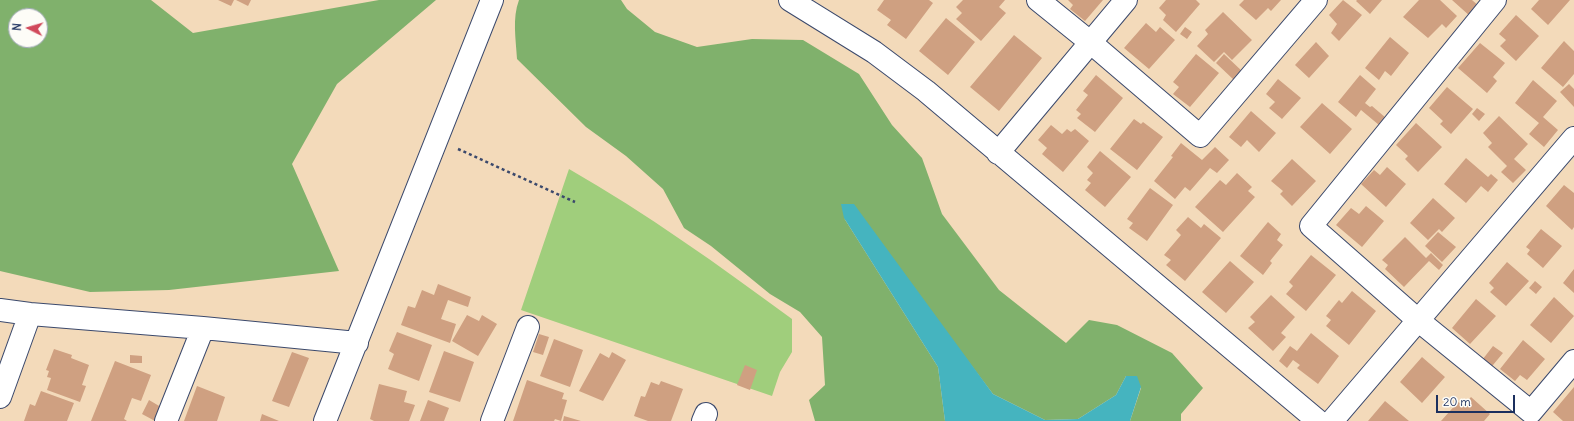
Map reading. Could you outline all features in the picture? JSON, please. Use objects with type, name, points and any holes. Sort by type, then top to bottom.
[{"type":"street","points":[[325,421],[492,0]]},
{"type":"street","points":[[790,0],[874,52],[926,91],[1318,421]]},
{"type":"street","points":[[1038,0],[1090,42],[1200,136],[1316,0]]},
{"type":"street","points":[[998,153],[1126,0]]},
{"type":"street","points":[[1494,0],[1311,226],[1418,321],[1531,412],[1574,361]]},
{"type":"street","points":[[1332,421],[1574,138]]},
{"type":"street","points":[[0,310],[30,314],[202,328],[357,343]]},
{"type":"street","points":[[0,397],[30,314]]},
{"type":"street","points":[[492,421],[528,327]]},
{"type":"street","points":[[166,421],[202,328]]},
{"type":"path","points":[[438,139],[575,202]]},
{"type":"green space","points":[[0,0],[151,0],[193,33],[379,0],[436,0],[337,84],[292,164],[339,271],[169,290],[90,292],[0,271]]},
{"type":"green space","points":[[519,0],[621,0],[627,9],[655,32],[697,47],[752,39],[803,40],[859,74],[892,125],[922,158],[942,214],[999,290],[1066,343],[1089,320],[1117,325],[1172,353],[1203,388],[1181,414],[1181,421],[1130,421],[1141,388],[1126,376],[1116,395],[1078,419],[1045,420],[993,394],[968,361],[844,218],[938,367],[945,421],[815,421],[809,400],[825,385],[822,337],[800,312],[770,294],[711,246],[684,228],[663,189],[626,156],[586,127],[517,59],[515,22]]},
{"type":"green space","points":[[569,169],[598,186],[682,241],[738,279],[792,319],[792,352],[780,372],[772,396],[521,310]]},
{"type":"water","points":[[841,204],[854,204],[993,394],[1045,420],[1078,419],[1116,395],[1126,376],[1137,376],[1141,387],[1130,421],[945,421],[938,367],[844,218]]},
{"type":"building","points":[[218,0],[234,0],[231,6]]},
{"type":"building","points":[[236,0],[251,0],[248,6]]},
{"type":"building","points":[[884,0],[929,0],[933,3],[906,39],[887,25],[891,20],[877,10]]},
{"type":"building","points":[[963,0],[1005,0],[999,7],[1006,13],[981,41],[956,19],[962,13],[956,7]]},
{"type":"building","points":[[1068,0],[1103,0],[1085,21],[1070,9],[1073,5]]},
{"type":"building","points":[[1166,0],[1196,0],[1200,4],[1176,32],[1163,20],[1166,15],[1159,8]]},
{"type":"building","points":[[1244,0],[1281,0],[1271,11],[1268,8],[1256,20],[1239,5]]},
{"type":"building","points":[[1343,0],[1362,15],[1339,41],[1331,33],[1337,24],[1329,15]]},
{"type":"building","points":[[1382,0],[1370,14],[1356,1]]},
{"type":"building","points":[[1419,0],[1440,0],[1457,16],[1446,28],[1442,24],[1428,38],[1403,17]]},
{"type":"building","points":[[1452,0],[1472,0],[1480,7],[1471,17]]},
{"type":"building","points":[[1539,0],[1570,0],[1548,25],[1531,9]]},
{"type":"building","points":[[1223,12],[1252,40],[1232,60],[1224,52],[1214,62],[1197,46],[1208,34],[1205,30]]},
{"type":"building","points":[[1516,15],[1539,36],[1516,61],[1500,46],[1506,40],[1499,34]]},
{"type":"building","points":[[946,18],[975,42],[948,75],[919,51]]},
{"type":"building","points":[[1146,23],[1156,32],[1160,27],[1175,40],[1149,69],[1124,48]]},
{"type":"building","points":[[1185,27],[1192,32],[1187,39],[1180,34]]},
{"type":"building","points":[[1014,35],[1042,58],[999,111],[970,87]]},
{"type":"building","points":[[1390,37],[1409,53],[1391,76],[1385,71],[1379,80],[1365,68]]},
{"type":"building","points":[[1564,41],[1574,51],[1574,74],[1563,87],[1541,68]]},
{"type":"building","points":[[1316,42],[1329,56],[1309,78],[1295,65]]},
{"type":"building","points":[[1480,43],[1505,63],[1493,77],[1497,81],[1487,93],[1458,68]]},
{"type":"building","points":[[1196,54],[1219,73],[1190,107],[1173,94],[1179,87],[1173,82]]},
{"type":"building","points":[[1224,54],[1244,73],[1235,81],[1216,63]]},
{"type":"building","points":[[1096,75],[1123,98],[1095,132],[1077,118],[1081,114],[1076,110],[1088,95],[1083,91]]},
{"type":"building","points":[[1360,75],[1376,89],[1365,103],[1370,107],[1372,106],[1386,118],[1379,125],[1361,110],[1356,117],[1338,102]]},
{"type":"building","points":[[1278,79],[1301,98],[1282,119],[1269,108],[1275,102],[1266,94]]},
{"type":"building","points":[[1533,80],[1557,101],[1543,117],[1558,130],[1544,147],[1529,134],[1539,123],[1515,103]]},
{"type":"building","points":[[1569,84],[1574,89],[1574,107],[1560,92]]},
{"type":"building","points":[[1447,87],[1473,109],[1451,134],[1440,124],[1443,121],[1429,108]]},
{"type":"building","points":[[1322,103],[1352,129],[1330,154],[1300,127]]},
{"type":"building","points":[[1477,108],[1485,114],[1479,121],[1472,114]]},
{"type":"building","points":[[1251,111],[1276,133],[1259,152],[1247,140],[1241,147],[1229,137]]},
{"type":"building","points":[[1499,116],[1528,144],[1514,159],[1526,170],[1513,183],[1501,172],[1507,166],[1488,147],[1492,143],[1483,133]]},
{"type":"building","points":[[1134,119],[1141,124],[1143,122],[1163,137],[1137,170],[1110,149]]},
{"type":"building","points":[[1416,123],[1442,147],[1418,172],[1405,159],[1408,156],[1396,145]]},
{"type":"building","points":[[1051,125],[1062,134],[1067,129],[1071,132],[1075,129],[1089,141],[1063,172],[1042,154],[1047,148],[1038,140]]},
{"type":"building","points":[[1181,143],[1202,160],[1215,147],[1229,160],[1217,173],[1210,168],[1190,191],[1185,187],[1175,199],[1154,181],[1173,157],[1171,156]]},
{"type":"building","points":[[1100,151],[1131,177],[1105,207],[1085,190],[1091,183],[1087,180],[1093,173],[1087,167]]},
{"type":"building","points":[[1466,158],[1488,177],[1491,174],[1498,180],[1488,192],[1481,186],[1466,203],[1444,184]]},
{"type":"building","points":[[1292,159],[1316,181],[1292,206],[1280,194],[1283,191],[1271,181]]},
{"type":"building","points":[[1387,167],[1406,184],[1386,207],[1361,184],[1374,170],[1380,175]]},
{"type":"building","points":[[1237,173],[1252,187],[1248,191],[1255,197],[1223,232],[1195,207],[1220,180],[1226,185]]},
{"type":"building","points":[[1564,185],[1574,193],[1574,227],[1572,230],[1546,206]]},
{"type":"building","points":[[1150,188],[1173,205],[1147,241],[1129,228],[1133,223],[1127,219]]},
{"type":"building","points":[[1433,198],[1455,218],[1442,232],[1439,229],[1428,240],[1410,223]]},
{"type":"building","points":[[1366,206],[1384,221],[1362,247],[1336,225],[1351,208],[1359,214]]},
{"type":"building","points":[[1188,217],[1201,228],[1204,224],[1221,238],[1185,281],[1166,265],[1171,260],[1164,255],[1181,235],[1176,230]]},
{"type":"building","points":[[1268,222],[1281,234],[1277,240],[1283,245],[1270,261],[1272,263],[1263,275],[1240,256]]},
{"type":"building","points":[[1541,229],[1562,246],[1543,268],[1527,254],[1530,250],[1526,247]]},
{"type":"building","points":[[1438,232],[1456,247],[1442,262],[1425,246]]},
{"type":"building","points":[[1405,237],[1426,258],[1431,253],[1443,265],[1439,270],[1429,261],[1404,287],[1385,269],[1388,265],[1382,260]]},
{"type":"building","points":[[1311,255],[1336,275],[1306,311],[1286,294],[1293,286],[1289,282]]},
{"type":"building","points":[[1230,261],[1254,282],[1226,313],[1202,292]]},
{"type":"building","points":[[1507,262],[1529,281],[1506,306],[1490,292],[1494,288],[1489,283]]},
{"type":"building","points":[[1574,269],[1574,293],[1563,283]]},
{"type":"building","points":[[1535,281],[1542,287],[1536,294],[1529,288]]},
{"type":"building","points":[[438,284],[471,297],[468,307],[448,300],[441,319],[456,324],[450,343],[401,325],[408,306],[415,308],[422,290],[434,295]]},
{"type":"building","points":[[1352,291],[1376,311],[1349,345],[1326,326],[1331,320],[1326,316],[1339,300],[1342,303]]},
{"type":"building","points":[[1271,295],[1295,317],[1281,333],[1286,337],[1273,351],[1248,328],[1255,322],[1250,317]]},
{"type":"building","points":[[1554,297],[1574,316],[1551,343],[1530,325]]},
{"type":"building","points":[[1476,299],[1496,316],[1470,344],[1452,328]]},
{"type":"building","points":[[467,315],[479,321],[482,315],[497,324],[478,356],[452,341]]},
{"type":"building","points":[[397,332],[432,345],[419,381],[388,369],[394,354],[389,351]]},
{"type":"building","points":[[1311,333],[1339,356],[1318,384],[1297,368],[1300,365],[1293,360],[1287,368],[1279,361],[1290,346],[1297,351]]},
{"type":"building","points":[[539,334],[549,337],[543,355],[533,352]]},
{"type":"building","points":[[554,339],[583,350],[570,387],[540,376]]},
{"type":"building","points":[[1523,340],[1545,359],[1527,380],[1520,375],[1515,381],[1500,369]]},
{"type":"building","points":[[1493,346],[1503,353],[1488,371],[1479,364]]},
{"type":"building","points":[[54,349],[72,355],[71,358],[89,365],[82,385],[86,386],[80,402],[47,390],[51,378],[47,377],[49,371],[46,370]]},
{"type":"building","points":[[444,351],[474,362],[460,402],[429,392]]},
{"type":"building","points":[[292,352],[309,358],[289,407],[272,401]]},
{"type":"building","points":[[612,352],[626,360],[603,401],[579,391],[600,353],[609,358]]},
{"type":"building","points":[[130,355],[142,356],[142,363],[130,363]]},
{"type":"building","points":[[1422,357],[1445,377],[1422,403],[1400,382]]},
{"type":"building","points":[[115,361],[151,375],[141,401],[132,398],[124,419],[127,421],[91,421]]},
{"type":"building","points":[[745,365],[757,370],[750,390],[737,385]]},
{"type":"building","points":[[527,380],[564,393],[562,399],[567,400],[561,421],[555,419],[554,421],[513,421]]},
{"type":"building","points":[[661,381],[683,389],[671,421],[648,421],[634,416],[641,396],[645,397],[651,382],[659,385]]},
{"type":"building","points":[[379,384],[407,391],[404,402],[415,405],[409,421],[374,421],[370,419]]},
{"type":"building","points":[[197,386],[225,397],[217,421],[184,421]]},
{"type":"building","points":[[1574,387],[1574,421],[1563,421],[1553,412]]},
{"type":"building","points":[[41,391],[74,403],[67,421],[24,421],[30,404],[35,406]]},
{"type":"building","points":[[1471,397],[1490,414],[1484,421],[1441,421],[1458,402],[1463,406]]},
{"type":"building","points":[[149,400],[166,410],[159,421],[155,421],[142,414]]},
{"type":"building","points":[[428,400],[449,408],[444,421],[420,421]]},
{"type":"building","points":[[1385,401],[1409,421],[1368,421]]},
{"type":"building","points":[[262,414],[279,421],[260,421]]},
{"type":"building","points":[[564,416],[581,421],[563,421]]}]
